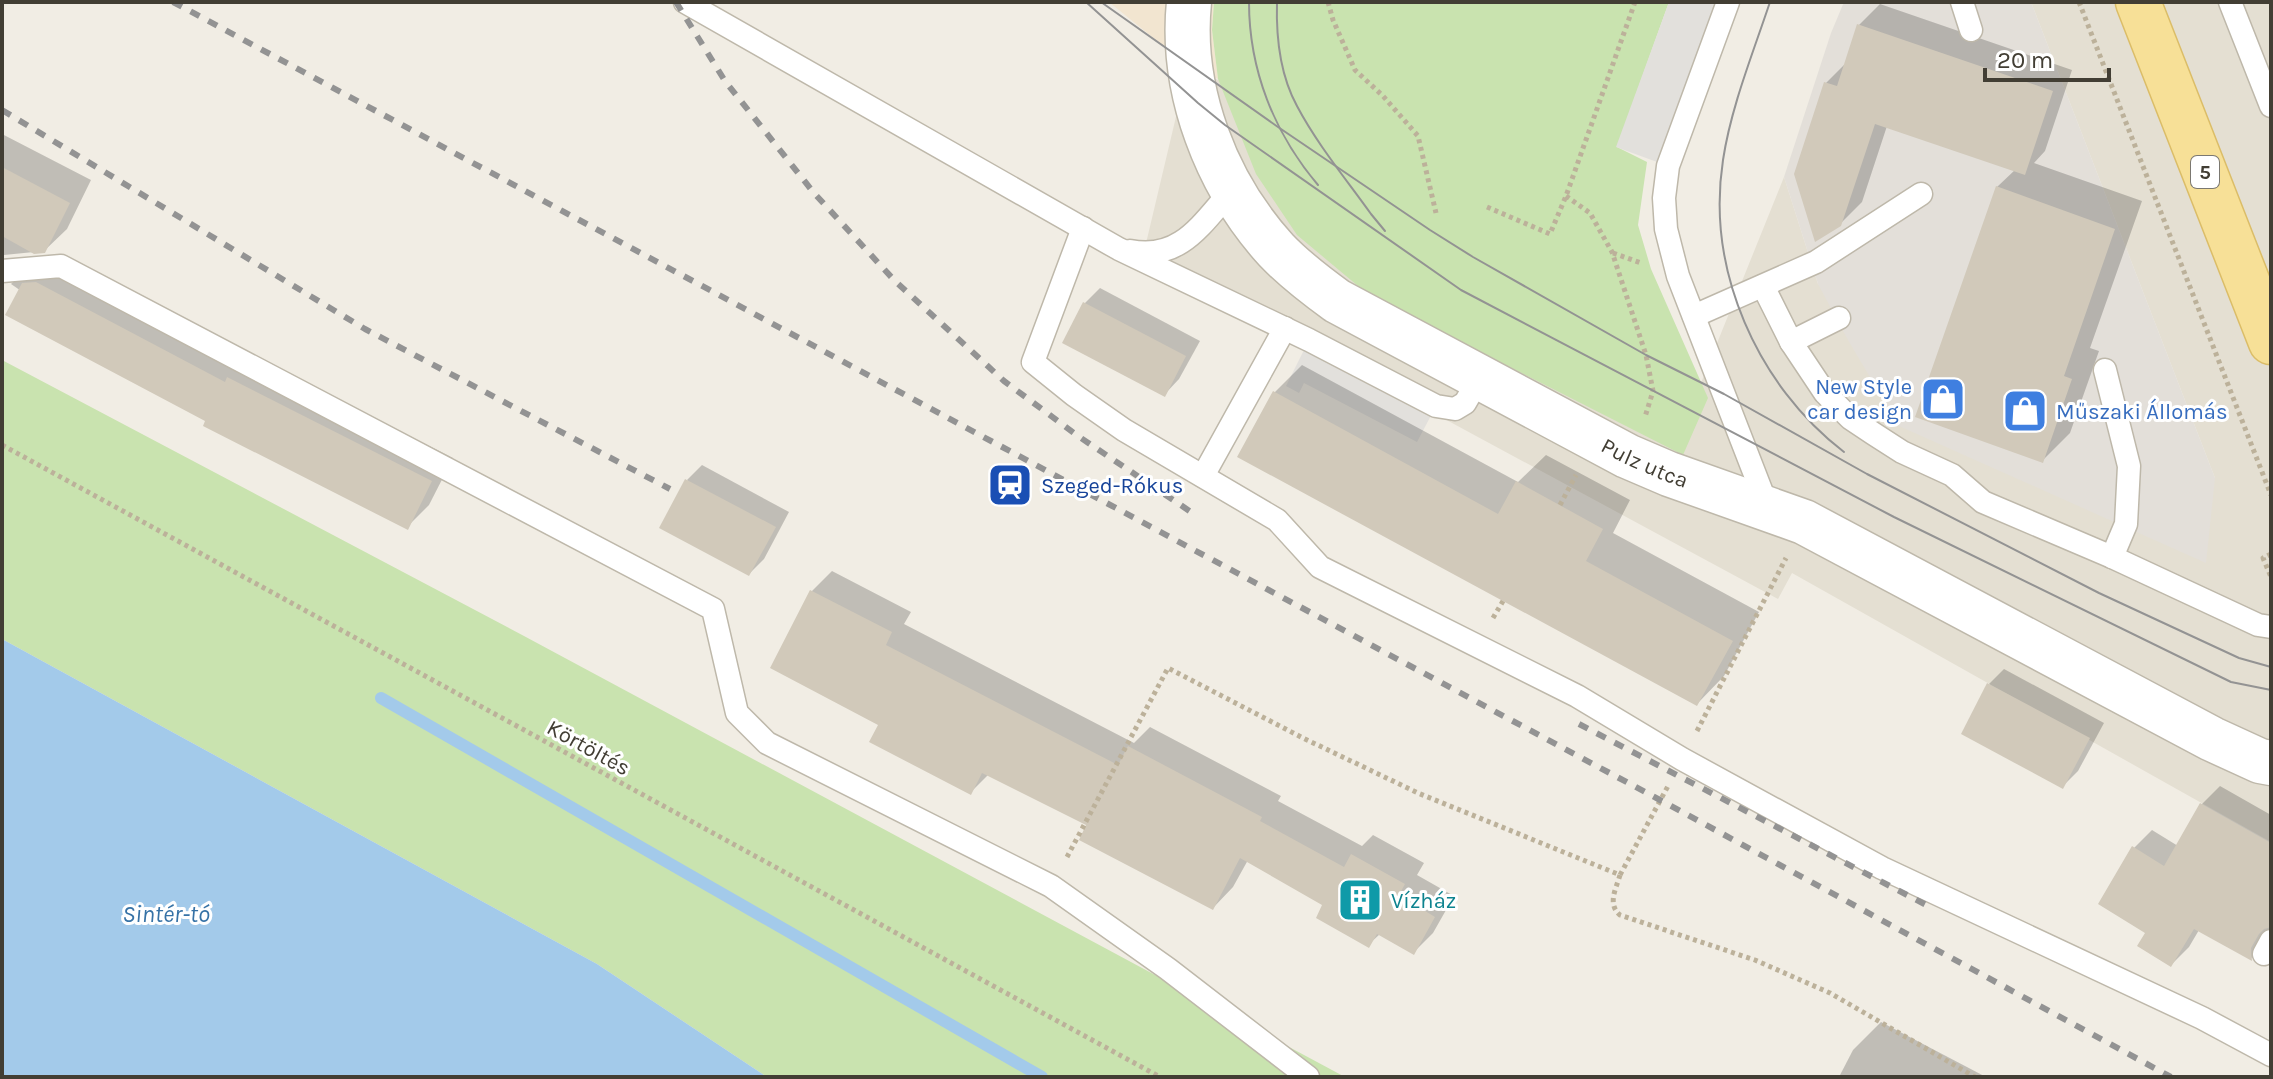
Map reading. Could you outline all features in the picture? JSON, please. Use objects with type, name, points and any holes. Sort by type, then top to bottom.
[{"type":"main road","name":"5","points":[[2138,2],[2271,342]]},
{"type":"street","name":"Pulz utca","points":[[1189,2],[1189,42],[1198,103],[1209,143],[1232,190],[1277,250],[1337,301],[1627,456],[1786,515],[2212,739],[2267,764]]},
{"type":"lane","points":[[685,2],[1119,249],[1445,409],[1455,409],[1465,403],[1480,377]]},
{"type":"lane","points":[[1728,2],[1668,166],[1664,198],[1666,229],[1678,276],[1694,316],[1786,515]]},
{"type":"lane","points":[[1962,2],[1971,30]]},
{"type":"lane","points":[[2230,2],[2271,106]]},
{"type":"lane","points":[[1119,249],[1150,253],[1181,244],[1232,190]]},
{"type":"lane","points":[[1694,316],[1816,262],[1921,194]]},
{"type":"lane","points":[[1083,228],[1033,362],[1124,430],[1277,520],[1320,567],[1577,696],[1682,759],[1882,868],[2202,1018],[2271,1055]]},
{"type":"lane","points":[[2,271],[61,266],[713,609],[737,713],[767,743],[1051,886],[1168,969],[1308,1077]]},
{"type":"lane","points":[[1763,286],[1791,342],[1825,393],[1850,418],[1902,452],[1952,475],[1983,502],[2112,557],[2258,625],[2271,627]]},
{"type":"lane","points":[[1791,342],[1839,318]]},
{"type":"lane","points":[[1203,476],[1285,328]]},
{"type":"lane","points":[[2105,370],[2129,466],[2126,524],[2112,557]]},
{"type":"path","points":[[1328,2],[1355,70],[1418,136],[1436,213]]},
{"type":"path","points":[[1487,207],[1550,234],[1635,2]]},
{"type":"path","points":[[2079,2],[2271,495]]},
{"type":"path","points":[[1566,196],[1590,213],[1612,252],[1646,355],[1653,391],[1648,412],[1627,456]]},
{"type":"path","name":"Körtöltés","points":[[2,445],[1160,1077]]},
{"type":"path","points":[[1560,505],[1580,467]]},
{"type":"path","points":[[1786,515],[1682,759],[1620,875],[1614,910],[1620,915],[1755,960],[1830,993],[1975,1077]]},
{"type":"path","points":[[2271,556],[2263,558],[2271,577]]},
{"type":"path","points":[[2271,556],[2267,560],[2271,570]]},
{"type":"path","points":[[1051,886],[1168,668],[1418,793],[1620,875]]},
{"type":"shaded area","points":[[1109,2],[1214,2],[1212,30],[1218,79],[1188,66]]},
{"type":"shaded area","points":[[1669,2],[1728,2],[1668,166],[1616,147]]},
{"type":"shaded area","points":[[1844,2],[2031,2],[2215,478],[2206,563],[1899,426],[1818,284],[1784,177]]},
{"type":"shaded area","points":[[2031,2],[2271,4],[2271,842],[1792,573],[1778,599],[1143,256],[1188,66],[1229,85],[1678,440],[1784,177],[1818,284],[2215,478]]},
{"type":"shaded area","points":[[1309,340],[1436,406],[1417,442],[1304,383],[1299,393],[1286,386]]},
{"type":"green space","points":[[1214,2],[1669,2],[1617,147],[1647,162],[1638,225],[1651,269],[1708,398],[1683,455],[1370,296],[1297,235],[1256,174],[1218,79],[1212,30]]},
{"type":"green space","points":[[2,360],[1345,1077],[767,1077],[597,964],[2,639]]},
{"type":"water","name":"Sintér-tó","points":[[2,639],[597,964],[767,1077],[2,1077]]},
{"type":"building","points":[[1857,24],[2053,91],[2025,175],[1875,124],[1841,226],[1815,242],[1794,174],[1824,82],[1837,86]]},
{"type":"building","points":[[2,167],[70,203],[45,253],[34,254],[2,236]]},
{"type":"building","points":[[1996,186],[2115,229],[2064,376],[2072,379],[2043,463],[1915,417]]},
{"type":"building","points":[[36,282],[225,382],[227,377],[432,481],[408,530],[203,426],[205,421],[5,315],[22,283]]},
{"type":"building","points":[[1083,302],[1186,356],[1165,397],[1062,343]]},
{"type":"building","points":[[1273,391],[1498,514],[1516,481],[1603,529],[1586,561],[1733,641],[1697,706],[1237,457]]},
{"type":"building","points":[[685,479],[776,527],[749,576],[659,528]]},
{"type":"building","points":[[810,590],[892,632],[886,645],[1118,765],[1128,746],[1262,817],[1260,821],[1344,867],[1351,854],[1405,884],[1399,895],[1435,917],[1414,955],[1377,934],[1369,948],[1316,918],[1322,905],[1240,858],[1213,910],[1079,840],[1086,825],[982,773],[971,795],[869,742],[878,725],[770,668]]},
{"type":"building","points":[[1987,683],[2090,738],[2063,789],[1961,734]]},
{"type":"building","points":[[2200,803],[2271,843],[2271,927],[2259,934],[2251,948],[2252,961],[2194,929],[2171,967],[2137,946],[2145,933],[2098,904],[2132,846],[2164,866]]},
{"type":"waterway","points":[[381,698],[1042,1077]]},
{"type":"tram line","points":[[1086,2],[1225,125],[1461,290],[1894,517],[2231,682],[2271,690]]},
{"type":"tram line","points":[[1101,2],[1278,127],[1473,257],[1867,474],[2099,593],[2239,658],[2271,667]]},
{"type":"tram line","points":[[1249,2],[1254,52],[1267,100],[1289,144],[1318,185]]},
{"type":"tram line","points":[[1277,2],[1280,55],[1291,94],[1323,148],[1385,231]]},
{"type":"tram line","points":[[1770,2],[1731,120],[1723,160],[1720,201],[1722,243],[1744,322],[1763,359],[1786,394],[1813,425],[1844,452]]},
{"type":"railway","points":[[173,2],[2171,1077]]},
{"type":"railway","points":[[676,2],[725,81],[814,193],[894,280],[1004,381],[1078,436],[1191,512]]},
{"type":"railway","points":[[2,110],[365,329],[670,489]]},
{"type":"railway","points":[[1579,724],[1932,908]]},
{"type":"place","name":"New Style car design","points":[[1943,399]]},
{"type":"place","name":"Műszaki Állomás","points":[[2025,411]]},
{"type":"place","name":"Szeged-Rókus","points":[[1010,485]]},
{"type":"place","name":"Vízház","points":[[1360,900]]}]
